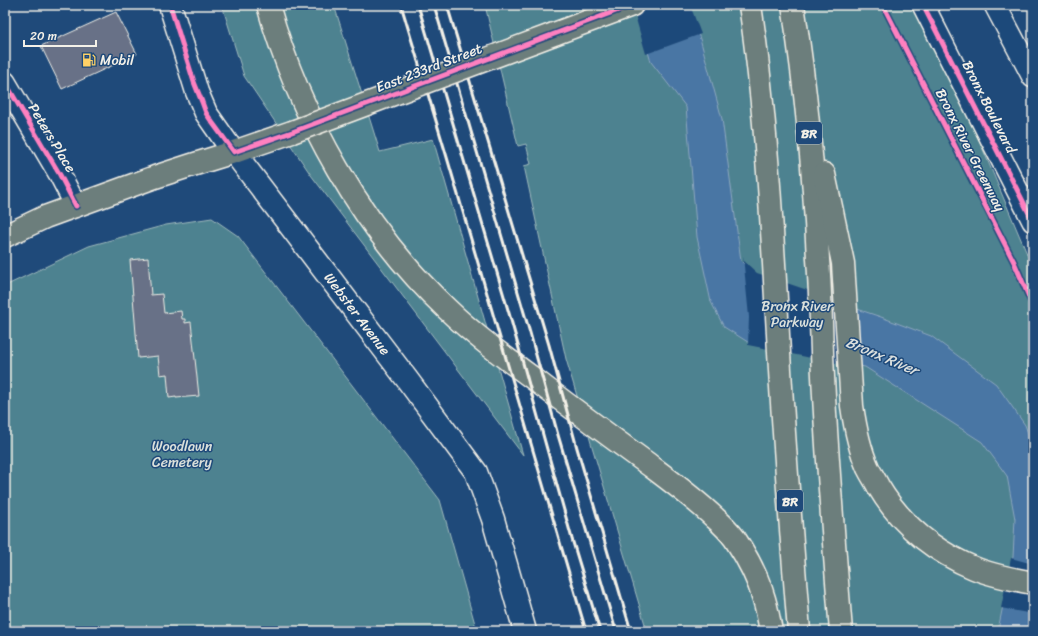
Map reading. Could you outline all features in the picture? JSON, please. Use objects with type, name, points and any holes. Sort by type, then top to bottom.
[{"type":"main road","name":"Webster Avenue","points":[[170,5],[194,82],[206,113],[476,472],[493,519],[525,631]]},
{"type":"main road","points":[[268,5],[287,61],[317,130],[355,199],[392,249],[418,280],[446,309],[482,341],[689,495],[722,524],[734,537],[751,567],[764,597],[771,631]]},
{"type":"main road","name":"East 233rd Street","points":[[5,236],[45,217],[170,172],[292,132],[632,5]]},
{"type":"main road","name":"BR","points":[[750,5],[761,97],[774,258],[780,371],[799,631]]},
{"type":"main road","name":"BR","points":[[793,5],[803,76],[813,178],[819,261],[823,377],[841,631]]},
{"type":"main road","points":[[803,76],[843,263],[855,424],[868,469],[884,496],[895,510],[930,545],[960,562],[975,568],[995,575],[1033,583]]},
{"type":"street","name":"Bronx Boulevard","points":[[923,5],[1033,221]]},
{"type":"street","points":[[995,5],[1033,77]]},
{"type":"street","name":"Peters Place","points":[[5,82],[60,175],[76,206]]},
{"type":"green space","points":[[222,5],[334,5],[380,152],[433,139],[523,455],[311,175],[244,76]]},
{"type":"green space","name":"Bronx River Parkway","points":[[485,5],[922,5],[1033,268],[1033,631],[647,631],[566,359],[524,166],[531,164],[526,144],[518,146]]},
{"type":"green space","name":"Woodlawn Cemetery","points":[[212,218],[238,236],[440,500],[477,631],[5,631],[5,286],[89,246],[166,225]]},
{"type":"water","name":"Bronx River","points":[[634,5],[688,5],[701,42],[722,119],[741,261],[756,275],[881,317],[931,336],[996,384],[1025,425],[1033,447],[1033,631],[1000,631],[999,625],[1013,557],[1015,519],[1007,476],[982,442],[865,367],[751,344],[724,327],[711,302],[697,237],[686,107],[651,62]]},
{"type":"pier","points":[[632,5],[690,5],[701,34],[646,54]]},
{"type":"pier","points":[[743,260],[757,273],[855,306],[859,368],[748,345],[749,317]]},
{"type":"pier","points":[[1011,558],[1033,564],[1033,614],[1001,608]]},
{"type":"building","points":[[116,12],[137,54],[62,89],[41,46]]},
{"type":"building","points":[[148,258],[151,295],[162,294],[164,313],[181,311],[182,319],[185,319],[185,323],[191,322],[199,396],[169,398],[167,374],[160,375],[158,356],[138,358],[130,260]]},
{"type":"railway","points":[[401,5],[586,631]]},
{"type":"railway","points":[[418,5],[511,320],[572,539],[600,631]]},
{"type":"railway","points":[[434,5],[616,631]]},
{"type":"railway","points":[[447,5],[549,345],[577,448],[631,631]]},
{"type":"cycle path","points":[[170,5],[194,82],[206,113],[234,152],[292,132],[632,5]]},
{"type":"cycle path","name":"Bronx River Greenway","points":[[883,5],[1014,262],[1033,306]]},
{"type":"cycle path","points":[[923,5],[1033,221]]},
{"type":"cycle path","points":[[5,82],[60,175],[76,206]]},
{"type":"place","name":"Mobil","points":[[89,60]]}]
